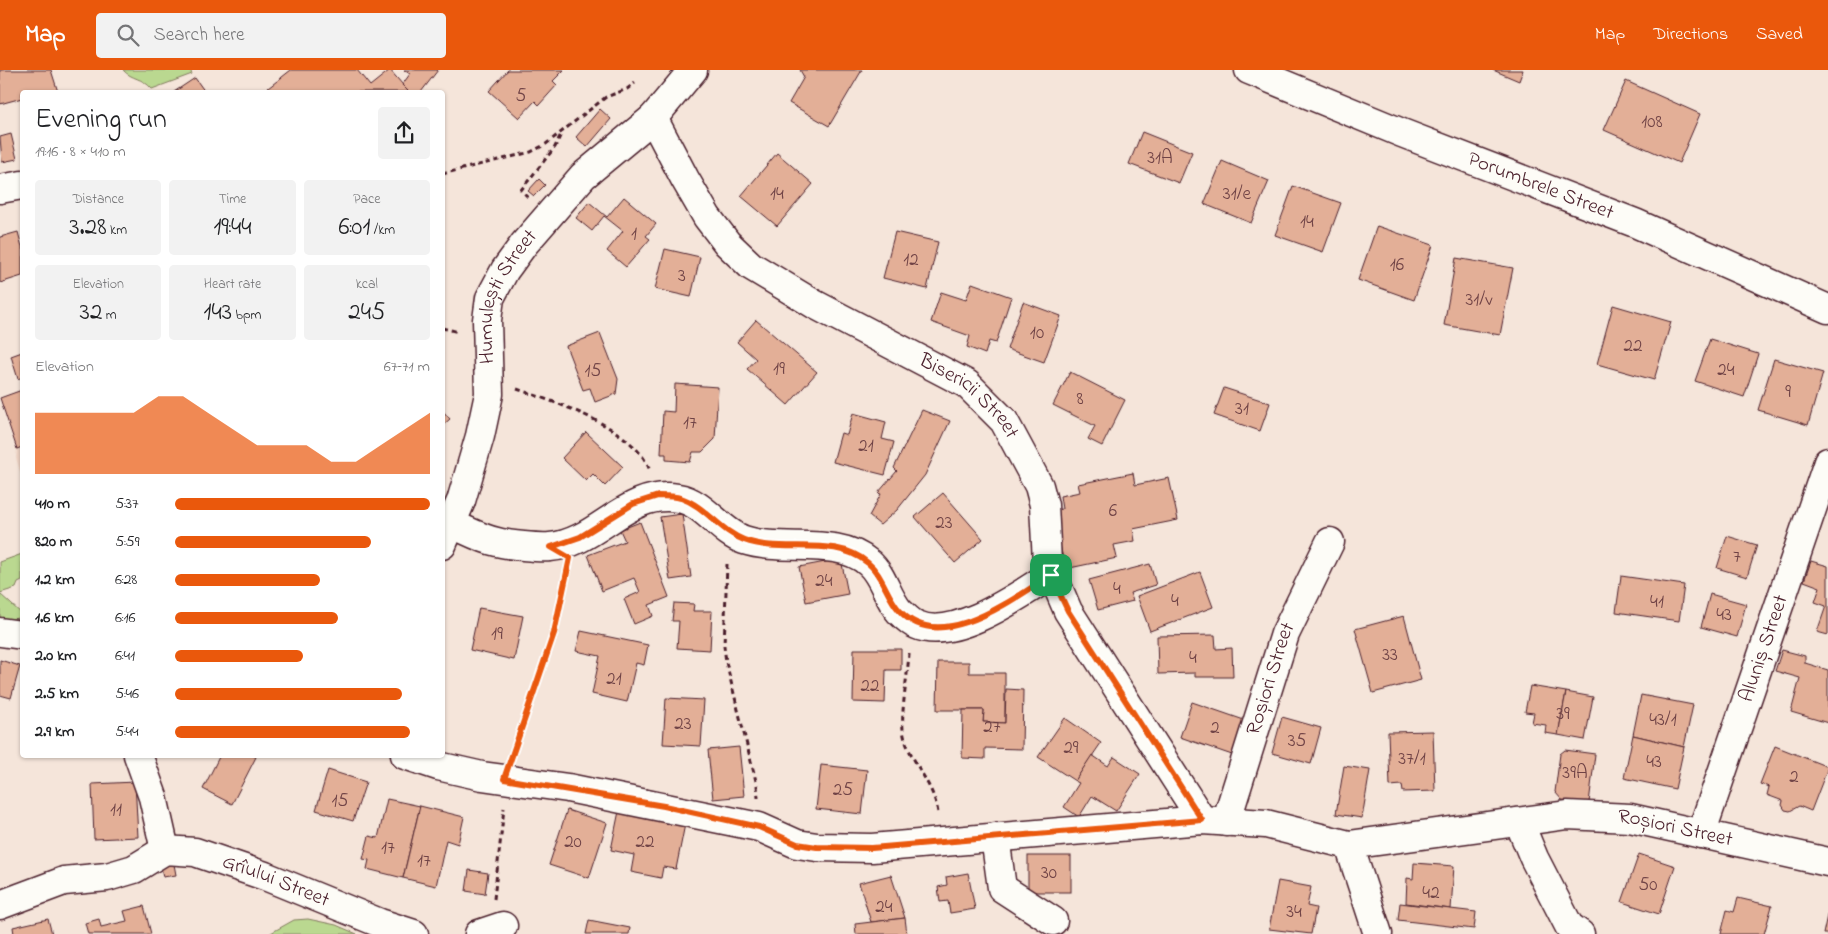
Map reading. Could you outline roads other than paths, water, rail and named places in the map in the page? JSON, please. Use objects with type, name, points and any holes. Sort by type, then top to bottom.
[{"type":"street","points":[[653,118],[693,70]]},
{"type":"street","name":"Porumbrele Street","points":[[1249,70],[1402,133],[1635,223],[1828,309]]},
{"type":"street","name":"Humulești Street","points":[[653,118],[583,176],[529,237],[505,270],[490,298],[485,338],[489,371],[489,394],[480,436],[447,534],[497,542],[551,547],[580,537],[633,504],[658,496],[680,498],[704,511],[728,531],[743,540],[774,547],[837,547],[852,554],[869,563],[898,610],[917,626],[939,628],[962,624],[991,612],[1051,575]]},
{"type":"street","name":"Bisericii Street","points":[[653,118],[685,179],[708,217],[727,243],[752,266],[814,304],[967,384],[1004,422],[1038,486],[1044,505],[1047,562],[1051,575],[1078,628],[1214,821]]},
{"type":"street","points":[[0,190],[20,185]]},
{"type":"street","name":"Aluniș Street","points":[[1701,834],[1828,462]]},
{"type":"street","name":"Roșiori Street","points":[[1214,821],[1284,634],[1330,542]]},
{"type":"street","points":[[0,632],[20,635]]},
{"type":"street","points":[[0,905],[64,882],[107,877],[134,869],[165,850],[153,797],[139,758]]},
{"type":"street","name":"Roșiori Street","points":[[414,758],[504,790],[664,806],[759,827],[797,844],[817,847],[872,848],[1214,821],[1266,824],[1349,845],[1567,815],[1630,818],[1828,862]]},
{"type":"street","points":[[1519,822],[1534,858],[1569,926],[1580,934]]},
{"type":"street","points":[[995,837],[1002,888],[1053,921]]},
{"type":"street","points":[[1349,845],[1378,934]]},
{"type":"street","name":"Grîului Street","points":[[165,850],[195,852],[265,876],[380,923],[414,934]]}]
